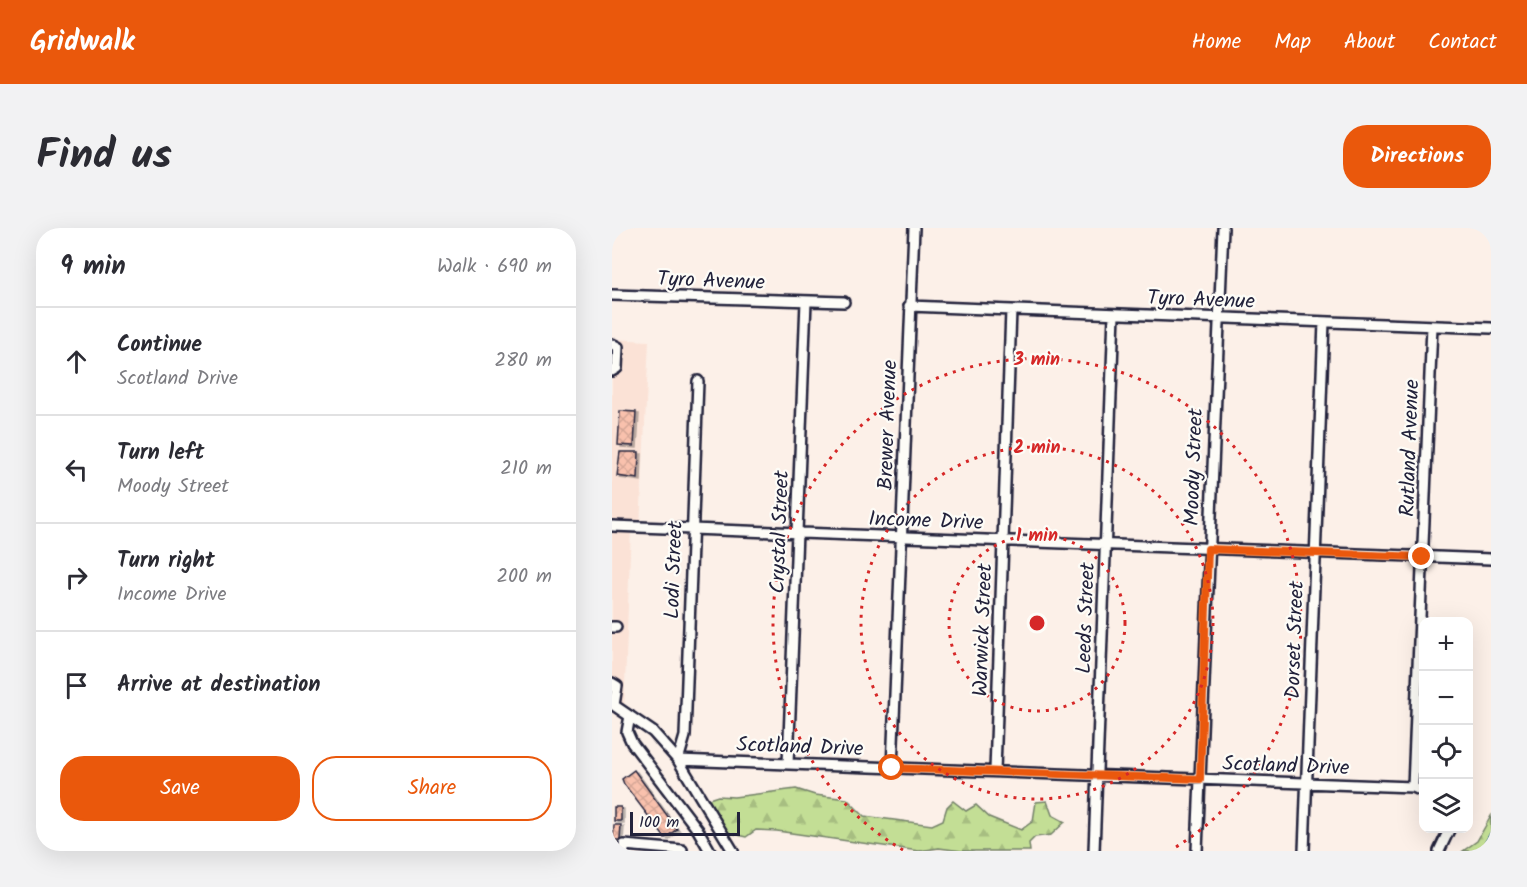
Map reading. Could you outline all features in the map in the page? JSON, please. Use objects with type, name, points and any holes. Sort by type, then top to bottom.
[{"type":"street","name":"Brewer Avenue","points":[[892,768],[909,306],[914,228]]},
{"type":"street","name":"Moody Street","points":[[1197,851],[1217,317],[1223,228]]},
{"type":"street","name":"Tyro Avenue","points":[[612,295],[844,302]]},
{"type":"street","name":"Crystal Street","points":[[788,764],[806,301]]},
{"type":"street","name":"Tyro Avenue","points":[[909,306],[1491,328]]},
{"type":"street","name":"Warwick Street","points":[[994,771],[1011,310]]},
{"type":"street","name":"Leeds Street","points":[[1094,851],[1114,314]]},
{"type":"street","name":"Dorset Street","points":[[1304,851],[1323,322]]},
{"type":"street","name":"Rutland Avenue","points":[[1413,787],[1432,326]]},
{"type":"street","points":[[612,344],[618,346],[617,368],[612,371]]},
{"type":"street","name":"Lodi Street","points":[[678,760],[685,736],[698,381]]},
{"type":"street","name":"Income Drive","points":[[612,526],[1491,559]]},
{"type":"street","points":[[612,683],[617,686],[613,705],[653,732],[678,760],[733,851]]},
{"type":"street","points":[[630,716],[627,732],[632,743],[701,835],[710,851]]},
{"type":"street","name":"Scotland Drive","points":[[678,760],[1413,787],[1419,790]]},
{"type":"street","points":[[701,835],[719,825]]},
{"type":"street","points":[[1439,851],[1448,833]]},
{"type":"street","points":[[624,851],[624,845],[682,850]]},
{"type":"shaded area","points":[[612,339],[649,341],[640,527],[631,527],[624,711],[612,704]]},
{"type":"green space","points":[[796,789],[815,795],[847,799],[864,816],[932,825],[943,820],[947,807],[953,801],[966,811],[976,805],[989,817],[1021,830],[1033,821],[1036,802],[1047,801],[1052,815],[1065,822],[1051,835],[1035,837],[1029,843],[1030,851],[962,851],[939,848],[919,851],[777,831],[756,830],[746,837],[729,833],[706,800],[718,796],[734,797]]},
{"type":"green space","points":[[1491,816],[1491,851],[1463,851],[1477,841]]},
{"type":"building","points":[[620,411],[636,412],[634,446],[618,445]]},
{"type":"building","points":[[620,452],[639,452],[638,479],[617,476]]},
{"type":"building","points":[[634,770],[677,829],[665,838],[624,784],[622,779]]},
{"type":"building","points":[[614,807],[621,807],[621,821],[614,821]]},
{"type":"building","points":[[614,825],[621,825],[620,840],[613,840]]},
{"type":"waterway","points":[[1480,851],[1491,832]]},
{"type":"route","points":[[892,768],[1200,779],[1208,549],[1422,557]]}]
